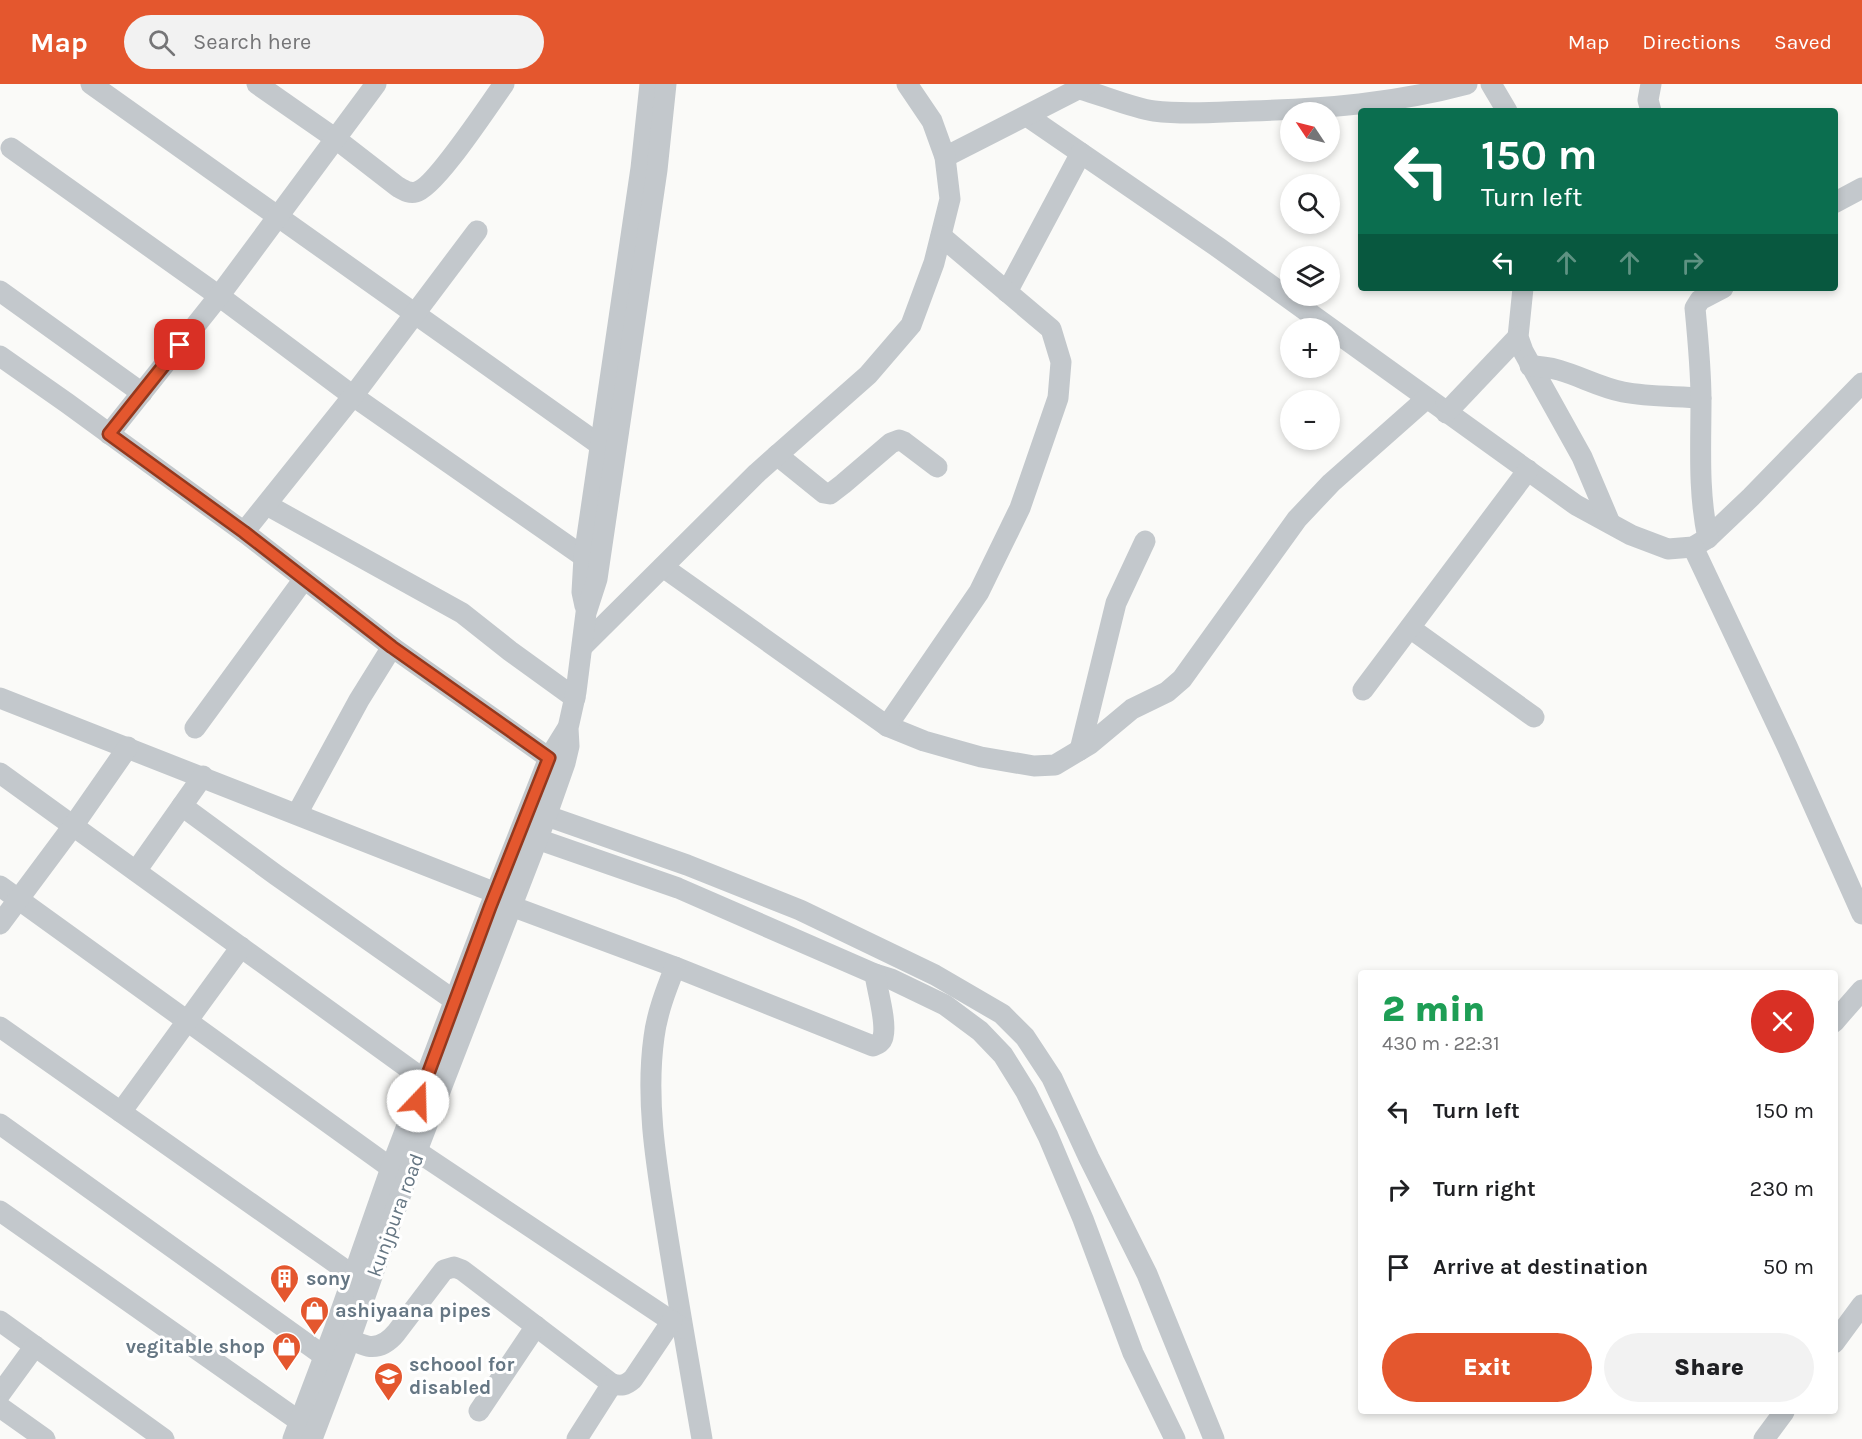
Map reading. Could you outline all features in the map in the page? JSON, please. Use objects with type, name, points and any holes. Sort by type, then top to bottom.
[{"type":"street","points":[[91,84],[600,445]]},
{"type":"street","points":[[257,84],[409,193],[418,192],[447,163],[504,84]]},
{"type":"street","points":[[109,434],[219,296],[376,84]]},
{"type":"street","points":[[586,613],[582,592],[584,556],[653,84]]},
{"type":"street","points":[[568,728],[575,698],[586,613],[597,579],[657,170],[653,84]]},
{"type":"street","points":[[583,646],[777,455],[868,375],[911,325],[934,263],[950,199],[945,157],[932,121],[907,84]]},
{"type":"street","points":[[945,157],[1084,86],[1153,111],[1211,112],[1324,107],[1388,101],[1434,93],[1467,84]]},
{"type":"street","points":[[1491,84],[1505,108]]},
{"type":"street","points":[[1650,108],[1648,100],[1651,84]]},
{"type":"street","points":[[1027,116],[1218,248],[1576,505],[1631,535],[1668,549],[1700,542],[1751,497],[1862,382]]},
{"type":"street","points":[[11,148],[219,296],[353,396],[584,556]]},
{"type":"street","points":[[1007,292],[1081,153]]},
{"type":"street","points":[[1838,201],[1862,188]]},
{"type":"street","points":[[244,532],[353,396],[477,231]]},
{"type":"street","points":[[887,726],[979,592],[1020,508],[1058,398],[1061,362],[1051,329],[940,236]]},
{"type":"street","points":[[0,291],[141,393]]},
{"type":"street","points":[[1523,291],[1518,337],[1530,366],[1582,457],[1610,524]]},
{"type":"street","points":[[1717,291],[1700,300],[1695,309],[1701,398],[1700,477],[1703,518],[1700,542],[1862,914]]},
{"type":"street","points":[[1446,412],[1518,337]]},
{"type":"street","points":[[0,356],[244,532],[392,647],[549,758]]},
{"type":"street","points":[[1530,366],[1546,366],[1564,370],[1604,387],[1623,392],[1701,398]]},
{"type":"street","points":[[663,567],[887,726],[924,741],[981,757],[1034,766],[1055,765],[1090,744],[1139,704],[1172,689],[1182,679],[1297,519],[1314,500],[1426,399]]},
{"type":"street","points":[[777,455],[824,493],[830,494],[891,443],[899,440],[937,466]]},
{"type":"street","points":[[1364,690],[1528,470]]},
{"type":"street","points":[[267,505],[462,613],[575,698]]},
{"type":"street","points":[[1080,750],[1116,603],[1145,541]]},
{"type":"street","points":[[195,728],[304,579]]},
{"type":"street","points":[[1410,628],[1534,717]]},
{"type":"street","points":[[297,814],[359,700],[392,647]]},
{"type":"street","points":[[0,698],[203,776],[503,899],[873,1046],[883,1038],[884,1026],[875,974]]},
{"type":"street","name":"kunjpura road","points":[[538,813],[549,758],[568,728]]},
{"type":"street","name":"kunjpura road","points":[[296,1430],[324,1356],[342,1333],[503,899],[538,813],[569,746],[568,728]]},
{"type":"street","points":[[0,924],[128,747]]},
{"type":"street","points":[[0,773],[426,1081]]},
{"type":"street","points":[[136,871],[203,776]]},
{"type":"street","points":[[182,806],[455,1001]]},
{"type":"street","points":[[538,813],[687,865],[800,910],[935,975],[1002,1014],[1025,1037],[1052,1078],[1147,1274],[1214,1439]]},
{"type":"street","points":[[529,836],[678,888],[891,979],[945,1005],[980,1031],[1003,1055],[1026,1092],[1048,1136],[1083,1219],[1133,1353],[1174,1439]]},
{"type":"street","points":[[0,886],[391,1168]]},
{"type":"street","name":"kunjpura road","points":[[312,1439],[342,1333],[354,1276],[391,1168],[410,1147],[426,1081],[455,1001],[503,899]]},
{"type":"street","points":[[121,1112],[241,947]]},
{"type":"street","points":[[675,968],[661,1002],[654,1036],[651,1072],[652,1124],[677,1325],[702,1439]]},
{"type":"street","points":[[1838,1017],[1862,990]]},
{"type":"street","points":[[0,1026],[354,1276]]},
{"type":"street","points":[[0,1124],[324,1356]]},
{"type":"street","points":[[410,1147],[677,1325]]},
{"type":"street","points":[[0,1211],[296,1430]]},
{"type":"street","points":[[342,1333],[370,1348],[389,1342],[438,1276],[444,1270],[454,1267],[462,1270],[612,1384],[627,1385],[677,1325]]},
{"type":"street","points":[[1838,1338],[1862,1305]]},
{"type":"street","points":[[0,1321],[164,1439]]},
{"type":"street","points":[[479,1412],[536,1326]]},
{"type":"street","points":[[0,1394],[35,1346]]},
{"type":"street","points":[[577,1439],[612,1384]]},
{"type":"street","points":[[0,1407],[45,1439]]},
{"type":"street","points":[[1764,1439],[1783,1414]]},
{"type":"place","name":"sony","points":[[285,1304]]},
{"type":"place","name":"ashiyaana pipes","points":[[314,1336]]},
{"type":"place","name":"vegitable shop","points":[[286,1372]]},
{"type":"place","name":"schoool for disabled","points":[[388,1402]]},
{"type":"route","points":[[180,345],[109,434],[244,532],[392,647],[549,758],[490,907],[418,1101]]}]
